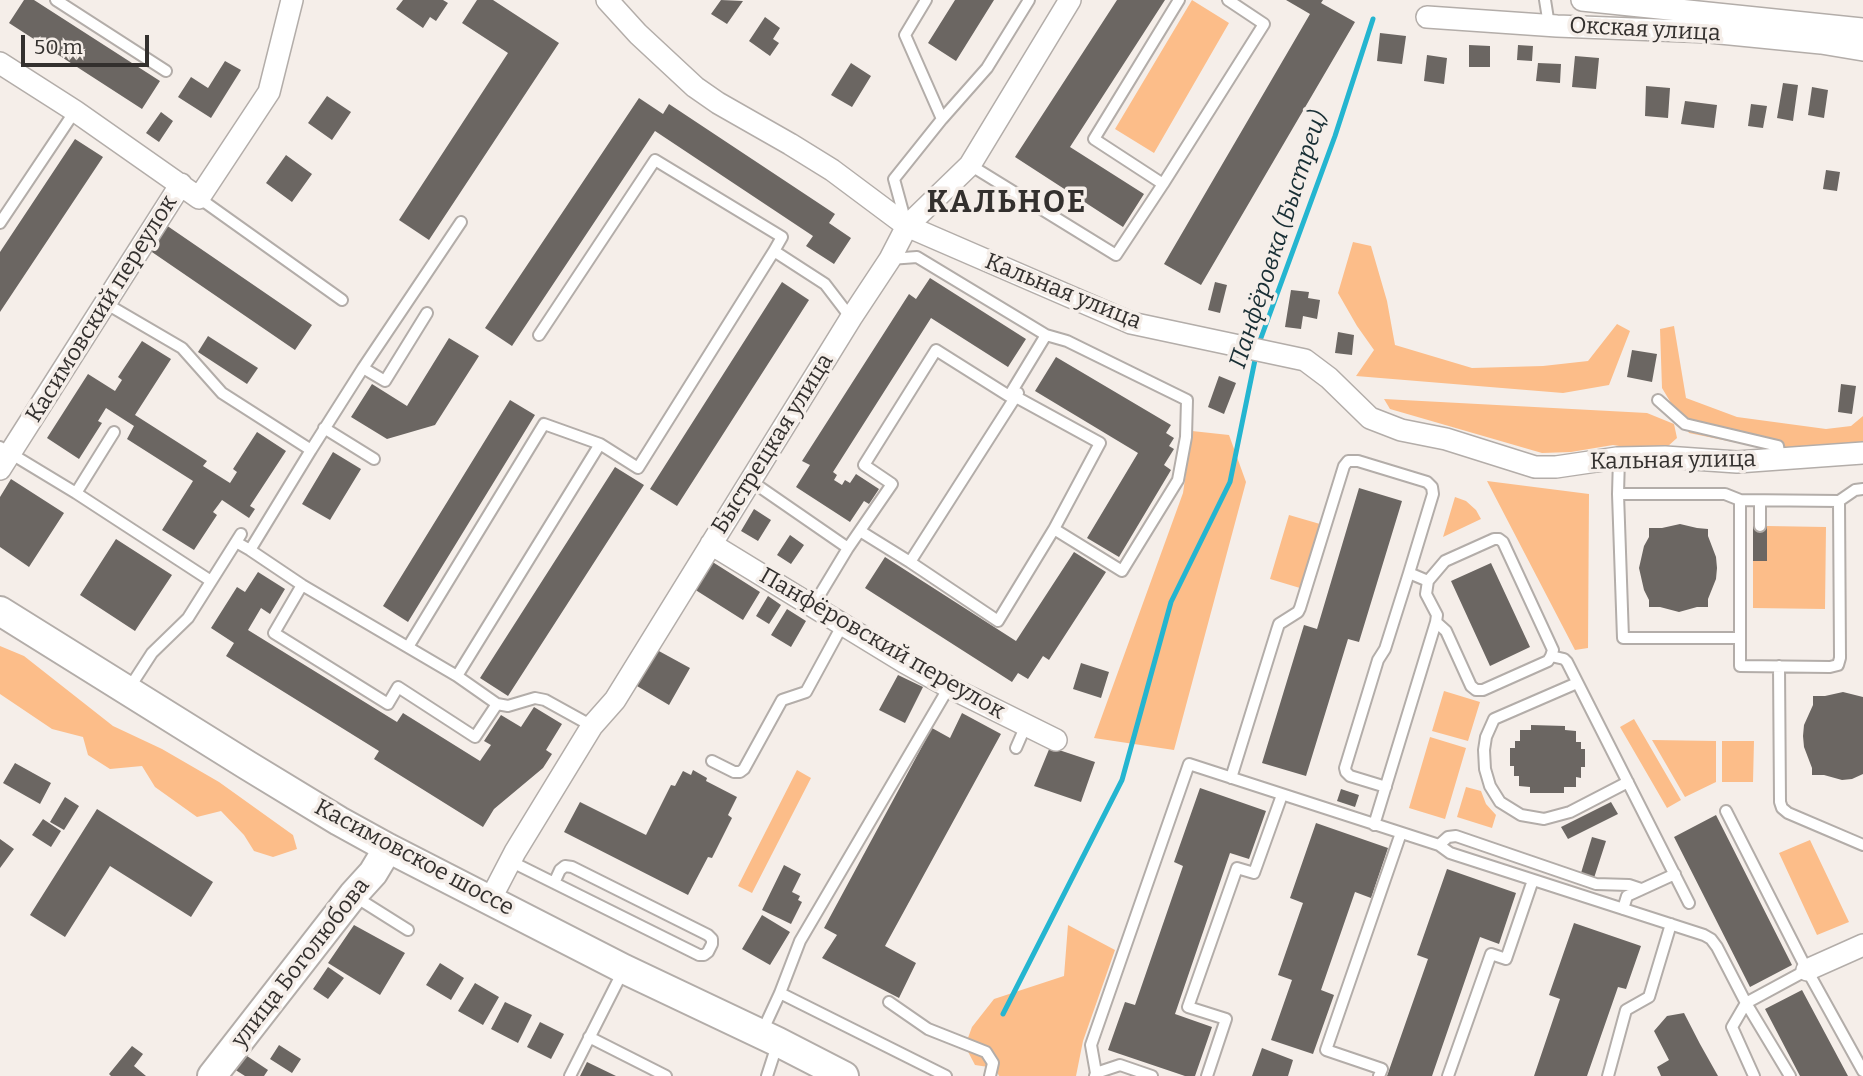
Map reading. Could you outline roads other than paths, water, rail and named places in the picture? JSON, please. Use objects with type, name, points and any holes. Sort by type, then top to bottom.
[{"type":"main road","name":"Касимовское шоссе","points":[[0,611],[240,761],[388,848],[624,969],[844,1076]]},
{"type":"main road","name":"улица Боголюбова","points":[[212,1076],[373,873],[388,848]]},
{"type":"street","points":[[199,198],[269,92],[292,0]]},
{"type":"street","name":"Кальная улица","points":[[607,0],[695,86],[832,170],[906,226],[1131,323],[1305,360],[1370,418],[1401,430],[1446,439],[1535,467],[1556,467],[1619,458],[1665,457],[1737,462],[1863,453]]},
{"type":"street","name":"Быстрецкая улица","points":[[490,900],[510,861],[592,726],[615,700],[890,259],[906,226],[970,165],[1070,0]]},
{"type":"street","points":[[1582,0],[1797,32],[1863,29]]},
{"type":"street","name":"Окская улица","points":[[1427,17],[1549,25],[1797,32],[1863,50]]},
{"type":"street","name":"Касимовский переулок","points":[[0,63],[75,111],[199,198]]},
{"type":"street","name":"Касимовский переулок","points":[[3,457],[181,184]]},
{"type":"street","name":"Панфёровский переулок","points":[[711,544],[949,687],[1056,740]]},
{"type":"street","points":[[1807,970],[1863,945]]},
{"type":"lane","points":[[56,0],[166,71]]},
{"type":"lane","points":[[926,0],[905,34],[942,119]]},
{"type":"lane","points":[[906,226],[894,179],[986,68],[1028,0]]},
{"type":"lane","points":[[1163,184],[1094,138],[1179,0]]},
{"type":"lane","points":[[970,165],[1116,255],[1264,24],[1228,0]]},
{"type":"lane","points":[[1545,0],[1549,25]]},
{"type":"lane","points":[[0,223],[75,111]]},
{"type":"lane","points":[[408,647],[544,424],[600,444],[638,468],[782,237],[654,160],[539,335]]},
{"type":"lane","points":[[199,198],[342,300]]},
{"type":"lane","points":[[250,550],[324,428],[461,222]]},
{"type":"lane","points":[[774,251],[825,284],[851,318]]},
{"type":"lane","points":[[890,259],[917,257],[1049,336],[1067,341],[1187,400],[1186,437],[1178,480],[1122,571],[1054,529]]},
{"type":"lane","points":[[105,303],[182,348],[222,393],[311,450]]},
{"type":"lane","points":[[363,368],[385,381],[427,313]]},
{"type":"lane","points":[[910,562],[1016,397],[1049,336]]},
{"type":"lane","points":[[813,606],[892,484],[864,465],[936,350],[1009,396],[1049,336]]},
{"type":"lane","points":[[860,531],[999,621],[1054,529],[1100,443],[1016,397]]},
{"type":"lane","points":[[1658,400],[1685,424],[1778,446],[1780,458]]},
{"type":"lane","points":[[324,428],[374,459]]},
{"type":"lane","points":[[76,493],[114,432]]},
{"type":"lane","points":[[457,676],[600,444]]},
{"type":"lane","points":[[3,457],[76,493],[211,581]]},
{"type":"lane","points":[[1619,458],[1623,638],[1740,638]]},
{"type":"lane","points":[[1231,778],[1279,624],[1300,608],[1344,466],[1348,461],[1357,461],[1427,482],[1432,487],[1433,494],[1345,768],[1350,776],[1386,787]]},
{"type":"lane","points":[[751,481],[849,548]]},
{"type":"lane","points":[[1618,494],[1725,494],[1741,500],[1839,501],[1855,490],[1863,489]]},
{"type":"lane","points":[[1741,500],[1740,666],[1830,667],[1838,664],[1840,658],[1839,501]]},
{"type":"lane","points":[[1760,501],[1760,526]]},
{"type":"lane","points":[[128,690],[152,653],[188,618],[238,538],[250,550],[302,585],[457,676],[496,704],[508,706],[535,698],[545,700],[592,726]]},
{"type":"lane","points":[[1374,825],[1436,622],[1437,615],[1426,594],[1428,581],[1445,561],[1494,538],[1503,542],[1553,650],[1548,661],[1483,690],[1476,690],[1471,686],[1446,631],[1436,622]]},
{"type":"lane","points":[[1409,573],[1428,581]]},
{"type":"lane","points":[[302,585],[274,633],[388,704],[398,687],[475,737],[496,704]]},
{"type":"lane","points":[[712,761],[734,772],[744,769],[782,700],[806,692],[843,624]]},
{"type":"lane","points":[[1551,656],[1564,659],[1689,903]]},
{"type":"lane","points":[[1779,666],[1782,808],[1787,813],[1863,845]]},
{"type":"lane","points":[[1577,683],[1494,719],[1484,750],[1485,769],[1490,786],[1500,802],[1521,815],[1544,819],[1570,812],[1628,782]]},
{"type":"lane","points":[[766,1076],[769,1038],[780,993],[800,941],[949,687]]},
{"type":"lane","points":[[1016,748],[1026,725]]},
{"type":"lane","points":[[1152,1076],[1120,1065],[1096,1075],[1091,1045],[1188,764],[1438,845],[1450,853],[1712,939],[1746,1003],[1790,1076]]},
{"type":"lane","points":[[1207,1076],[1226,1019],[1188,1007],[1237,868],[1254,873],[1282,794]]},
{"type":"lane","points":[[1726,811],[1807,970],[1863,1071]]},
{"type":"lane","points":[[1379,1076],[1382,1069],[1326,1050],[1401,833]]},
{"type":"lane","points":[[1438,845],[1448,837],[1455,836],[1596,884],[1641,889]]},
{"type":"lane","points":[[510,861],[554,883],[699,955],[708,952],[712,944],[708,935],[572,867],[565,866],[560,870],[554,883]]},
{"type":"lane","points":[[1623,909],[1627,896],[1675,874]]},
{"type":"lane","points":[[1448,1076],[1491,954],[1506,959],[1533,880]]},
{"type":"lane","points":[[353,895],[408,930]]},
{"type":"lane","points":[[1608,1076],[1626,1010],[1650,997],[1671,924]]},
{"type":"lane","points":[[570,1076],[624,969]]},
{"type":"lane","points":[[1754,1076],[1732,1027],[1746,1003],[1807,970]]},
{"type":"lane","points":[[780,993],[946,1076]]},
{"type":"lane","points":[[889,1002],[928,1029],[986,1052],[993,1063],[990,1076]]},
{"type":"lane","points":[[589,1037],[666,1076]]},
{"type":"waterway","name":"Панфёровка (Быстрец)","points":[[1258,346],[1335,136],[1373,19]]},
{"type":"waterway","name":"Панфёровка (Быстрец)","points":[[1003,1014],[1122,780],[1171,602],[1230,482],[1256,355]]},
{"type":"district","name":"КАЛЬНОЕ","points":[[1007,204]]}]
